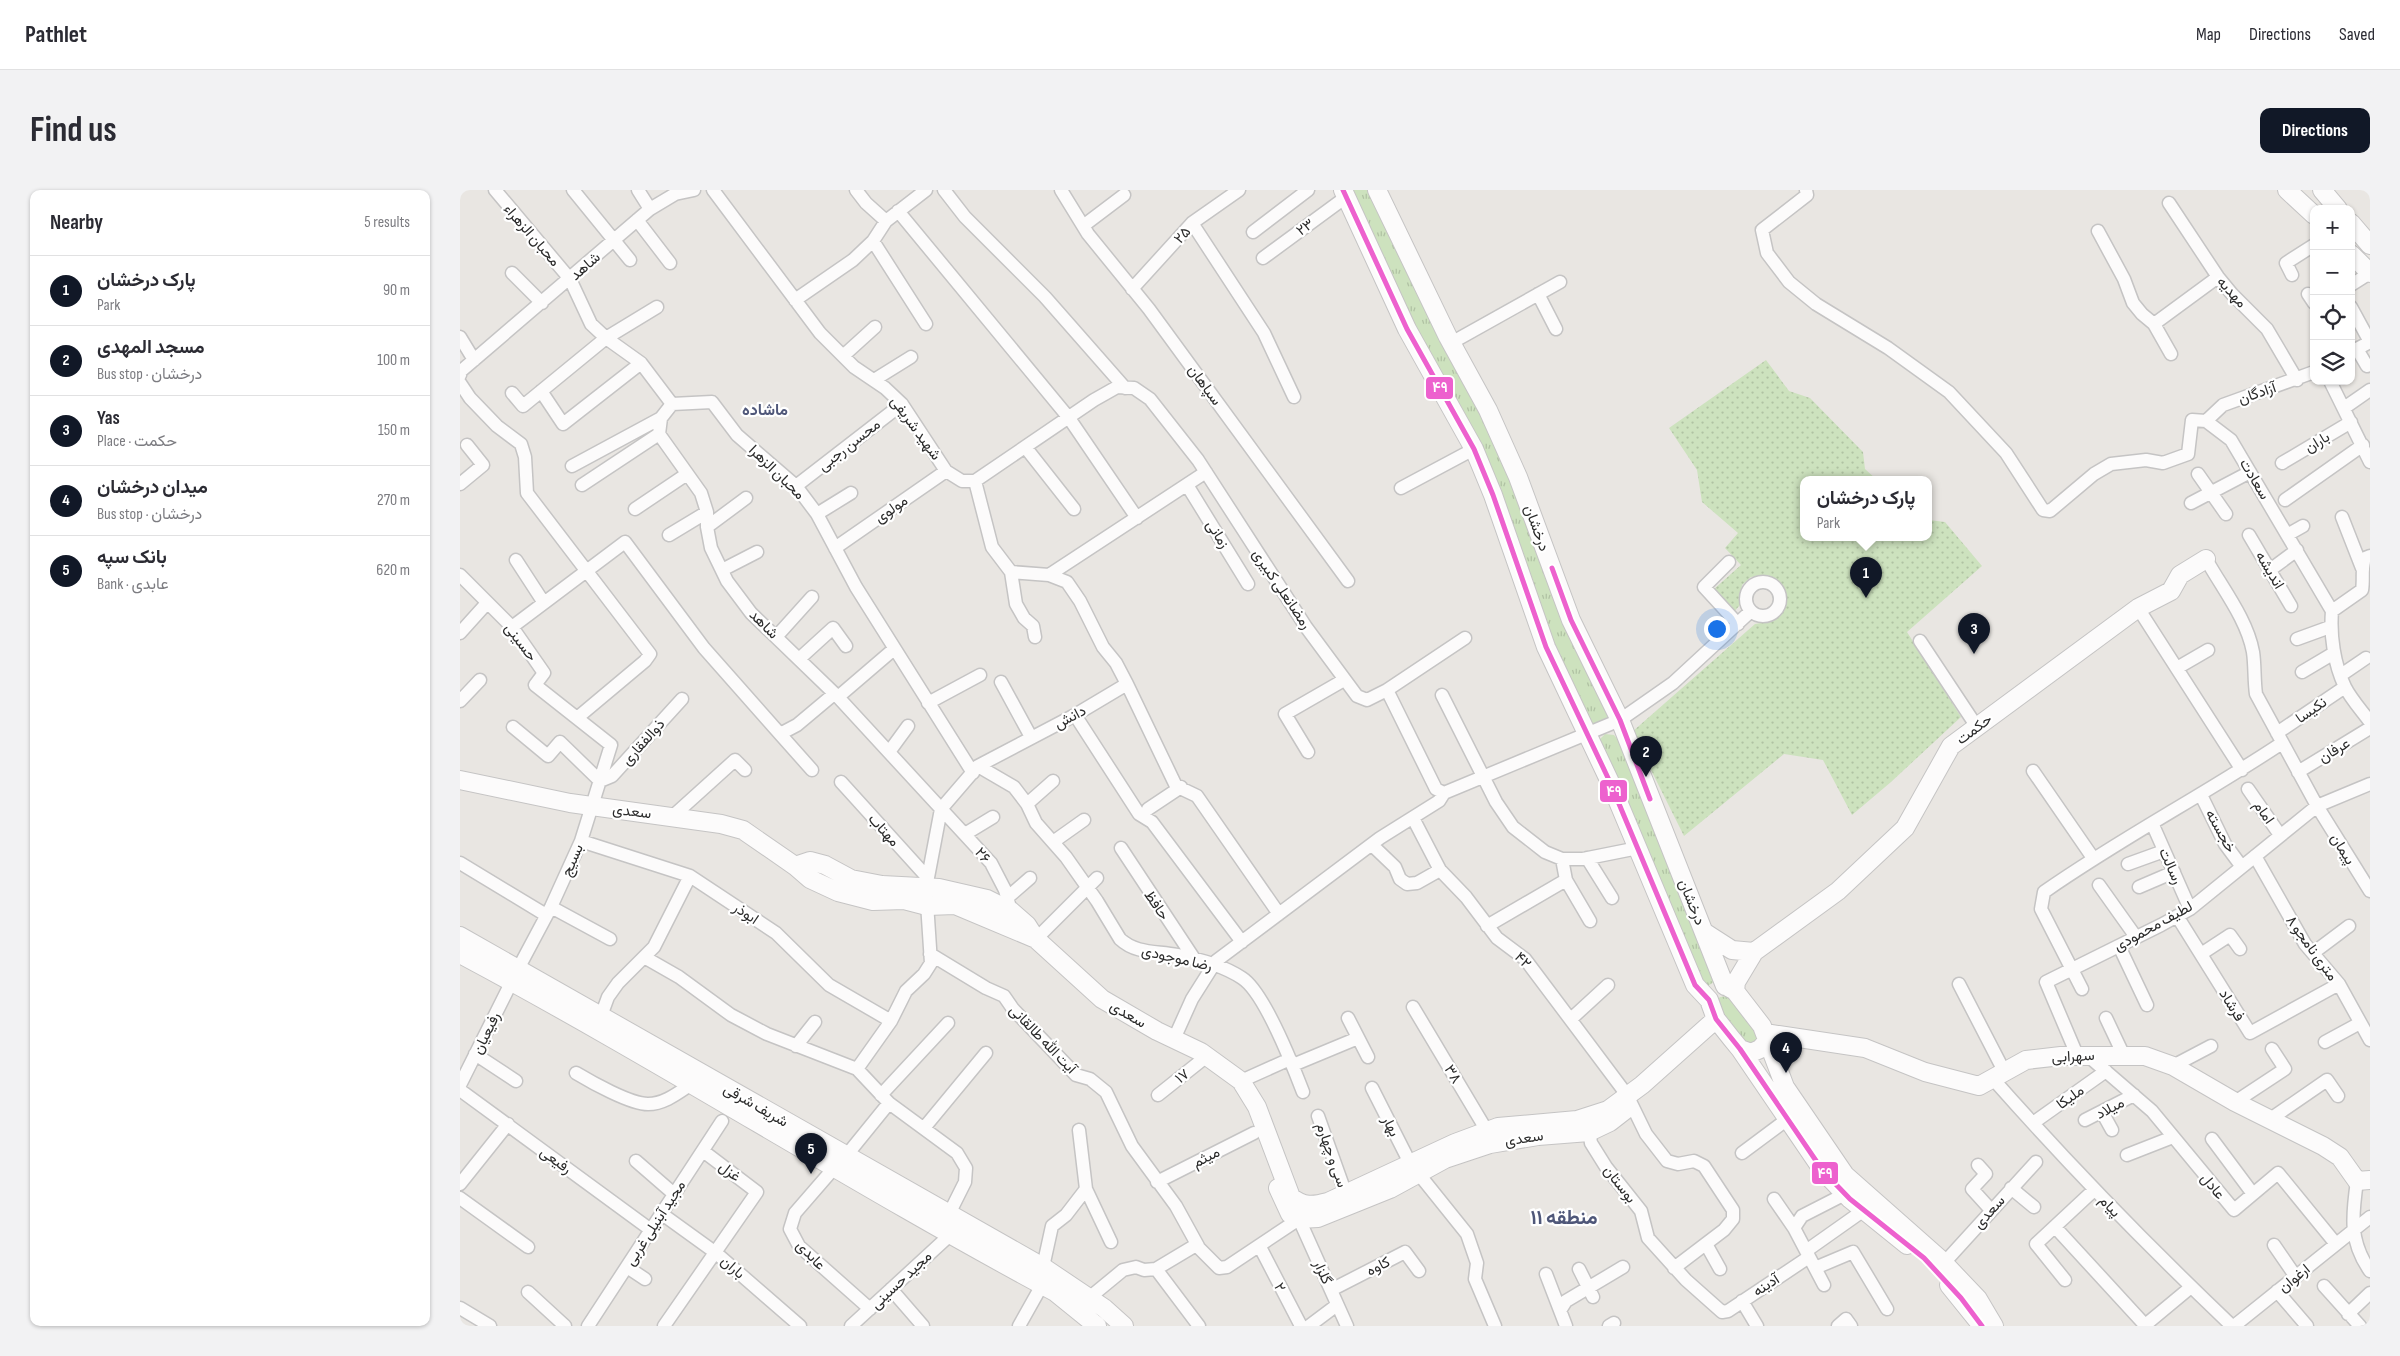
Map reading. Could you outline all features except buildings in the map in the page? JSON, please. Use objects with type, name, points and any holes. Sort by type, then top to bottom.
[{"type":"main road","name":"درخشان","points":[[1377,190],[1451,343],[1488,410],[1518,477],[1571,620],[1620,720],[1704,932],[1730,988],[1749,1007],[1766,1038]]},
{"type":"main road","points":[[2287,190],[2310,211]]},
{"type":"main road","points":[[2322,190],[2335,205]]},
{"type":"main road","name":"درخشان","points":[[1345,193],[1407,329],[1474,449],[1493,494],[1546,648],[1638,848],[1695,985],[1709,1000],[1716,1019],[1736,1044]]},
{"type":"main road","points":[[2355,228],[2370,244]]},
{"type":"main road","points":[[2355,258],[2370,273]]},
{"type":"main road","name":"حکمت","points":[[1754,952],[1838,891],[1905,828],[1951,746],[2138,608],[2171,591],[2180,574],[2206,559]]},
{"type":"main road","name":"سعدی","points":[[460,780],[591,806],[721,824],[742,830],[795,866],[810,879],[838,892],[873,901],[904,900],[927,906],[955,905],[1036,939]]},
{"type":"main road","name":"سعدی","points":[[795,866],[810,861],[825,865],[852,879],[882,885],[926,883],[939,888],[1009,904],[1036,939],[1102,999],[1207,1056],[1245,1089],[1257,1107],[1291,1196],[1300,1211],[1318,1218],[1348,1200],[1390,1189],[1414,1168],[1445,1158],[1488,1138],[1538,1136],[1588,1124],[1610,1122],[1642,1085],[1716,1019]]},
{"type":"main road","points":[[1704,932],[1732,950],[1754,952],[1736,982],[1730,988],[1714,990],[1709,1000]]},
{"type":"main road","name":"شریف شرقی","points":[[460,936],[566,1010],[690,1085],[803,1141]]},
{"type":"main road","name":"شریف شرقی","points":[[460,954],[514,975],[601,1016],[840,1162],[950,1235],[1055,1292],[1097,1326]]},
{"type":"main road","name":"سعدی","points":[[1630,1099],[1698,1047],[1716,1037],[1736,1044],[1751,1053],[1760,1049],[1766,1038]]},
{"type":"main road","points":[[1766,1038],[1786,1087],[1845,1175],[1944,1263],[1978,1299],[1994,1326]]},
{"type":"main road","name":"سهرابی","points":[[1766,1038],[1865,1048],[1924,1072],[1979,1086],[2026,1060],[2082,1055],[2145,1056],[2173,1066],[2235,1102],[2332,1151],[2364,1180]]},
{"type":"main road","points":[[1736,1044],[1824,1171],[1845,1194],[1924,1258],[1961,1298],[1982,1326]]},
{"type":"main road","points":[[1245,1089],[1246,1105],[1254,1132],[1286,1207],[1290,1214],[1300,1211]]},
{"type":"main road","name":"شریف شرقی","points":[[840,1162],[949,1214],[1043,1267],[1124,1326]]},
{"type":"street","name":"محبان الزهراء","points":[[495,190],[570,279]]},
{"type":"street","points":[[573,190],[630,260]]},
{"type":"street","points":[[638,190],[650,209]]},
{"type":"street","name":"شاهد","points":[[460,375],[461,371],[542,304],[650,209],[675,194],[694,190]]},
{"type":"street","name":"شهید شریفی","points":[[713,190],[820,334],[854,368],[885,388],[902,404],[946,471],[962,481],[975,481]]},
{"type":"street","points":[[856,190],[866,203],[886,221]]},
{"type":"street","points":[[795,300],[853,260],[873,241],[886,221],[926,190]]},
{"type":"street","points":[[944,190],[965,217],[1045,297],[1125,388]]},
{"type":"street","name":"سپاهان","points":[[1061,190],[1083,226],[1132,289],[1348,581]]},
{"type":"street","name":"۲۵","points":[[1132,289],[1192,223],[1239,190]]},
{"type":"street","points":[[1252,232],[1308,190]]},
{"type":"street","points":[[1806,190],[1807,195],[1762,230],[1767,253],[1789,282],[1816,304],[1888,348],[1950,392],[2006,453],[2043,510],[2050,511],[2094,474],[2111,464],[2146,460],[2163,463],[2188,454],[2192,420],[2206,421]]},
{"type":"street","name":"۲۳","points":[[1263,258],[1345,193]]},
{"type":"street","points":[[1083,226],[1124,195]]},
{"type":"street","name":"مهدیه","points":[[2170,203],[2218,277],[2267,329],[2296,380]]},
{"type":"street","points":[[898,211],[1069,418],[1137,518]]},
{"type":"street","points":[[637,220],[670,263]]},
{"type":"street","points":[[1192,223],[1264,333],[1294,397]]},
{"type":"street","points":[[2098,231],[2124,279],[2133,303],[2154,324],[2171,354]]},
{"type":"street","points":[[873,241],[926,324]]},
{"type":"street","points":[[2292,275],[2286,263],[2310,248]]},
{"type":"street","points":[[512,273],[542,304]]},
{"type":"street","points":[[2355,282],[2370,273]]},
{"type":"street","points":[[2154,324],[2218,277]]},
{"type":"street","points":[[570,279],[591,324],[606,338],[641,363],[672,404],[660,418],[572,466]]},
{"type":"street","points":[[1451,343],[1560,282]]},
{"type":"street","points":[[1538,294],[1556,329]]},
{"type":"street","points":[[512,392],[523,406],[606,338],[657,307]]},
{"type":"street","points":[[2355,314],[2370,342],[2355,350]]},
{"type":"street","points":[[843,356],[875,328]]},
{"type":"street","points":[[460,337],[474,360]]},
{"type":"street","points":[[2355,352],[2367,366]]},
{"type":"street","points":[[874,380],[911,357]]},
{"type":"street","points":[[541,391],[562,424],[641,363]]},
{"type":"street","name":"آزادگان","points":[[2206,421],[2223,405],[2310,374]]},
{"type":"street","points":[[460,383],[470,398],[496,426],[521,444],[525,457],[527,493],[650,654],[645,661],[577,718]]},
{"type":"street","points":[[2332,385],[2370,462]]},
{"type":"street","points":[[1035,637],[1033,626],[1024,618],[1016,604],[1011,572],[992,547],[975,481],[1110,392],[1117,388],[1125,388]]},
{"type":"street","name":"رمضانعلی کبیری","points":[[1125,388],[1134,388],[1150,399],[1206,472],[1306,627],[1357,696],[1367,700],[1386,690]]},
{"type":"street","points":[[2344,408],[2370,390]]},
{"type":"street","name":"محبان الزهرا","points":[[672,404],[712,402],[737,435],[796,486],[817,514],[894,649],[928,703],[975,769]]},
{"type":"street","name":"محسن رجبی","points":[[796,486],[902,404]]},
{"type":"street","points":[[582,485],[659,434],[660,418]]},
{"type":"street","name":"سعادت","points":[[2206,421],[2231,440],[2332,611]]},
{"type":"street","name":"باران","points":[[2282,463],[2351,422]]},
{"type":"street","name":"شاهد","points":[[659,434],[700,493],[707,512],[707,527],[712,548],[722,570],[751,613],[836,696],[941,809]]},
{"type":"street","points":[[460,484],[483,465],[467,445]]},
{"type":"street","points":[[2285,500],[2363,445]]},
{"type":"street","points":[[1026,448],[1074,509]]},
{"type":"street","points":[[1401,488],[1474,449]]},
{"type":"street","name":"مولوی","points":[[835,548],[946,471]]},
{"type":"street","points":[[1048,575],[1206,472]]},
{"type":"street","points":[[2192,503],[2250,472]]},
{"type":"street","points":[[635,509],[687,474]]},
{"type":"street","points":[[2198,474],[2226,514]]},
{"type":"street","name":"زمانی","points":[[1187,485],[1248,584]]},
{"type":"street","points":[[817,514],[851,493]]},
{"type":"street","points":[[707,527],[746,498]]},
{"type":"street","points":[[669,535],[707,512]]},
{"type":"street","points":[[2342,517],[2362,568],[2364,582],[2362,590],[2332,611],[2330,627],[2334,653],[2343,681],[2370,722]]},
{"type":"street","points":[[2287,534],[2303,526]]},
{"type":"street","name":"اندیشه","points":[[2249,535],[2291,606]]},
{"type":"street","points":[[512,627],[625,542],[704,648],[812,770]]},
{"type":"street","points":[[2270,570],[2297,550]]},
{"type":"street","points":[[722,570],[757,552]]},
{"type":"street","points":[[2362,568],[2365,558],[2370,556]]},
{"type":"street","name":"پیمان","points":[[2206,559],[2244,627],[2253,653],[2252,674],[2256,694],[2316,806],[2370,891]]},
{"type":"street","points":[[516,560],[544,603]]},
{"type":"street","points":[[1729,562],[1704,587],[1738,624]]},
{"type":"street","points":[[1011,572],[1048,575],[1067,582],[1080,601],[1103,647],[1116,663],[1176,786],[1198,796],[1279,914]]},
{"type":"street","name":"حسینی","points":[[460,576],[512,627],[544,673],[535,685],[611,745]]},
{"type":"street","points":[[776,637],[812,597]]},
{"type":"street","points":[[460,633],[487,603]]},
{"type":"street","points":[[2138,608],[2242,770]]},
{"type":"street","points":[[1174,1039],[1192,999],[1214,964],[1372,845],[1439,801],[1444,793],[1586,732],[1620,720],[1673,683],[1751,611]]},
{"type":"street","points":[[2297,639],[2330,627]]},
{"type":"street","points":[[799,659],[834,628],[846,646]]},
{"type":"street","points":[[1444,793],[1436,789],[1386,690],[1465,638]]},
{"type":"street","points":[[1920,641],[1977,727]]},
{"type":"street","points":[[780,734],[797,725],[836,696],[894,649]]},
{"type":"street","points":[[2177,668],[2208,650]]},
{"type":"street","points":[[2302,672],[2334,653]]},
{"type":"street","name":"نکیسا","points":[[2082,989],[2073,968],[2041,909],[2044,892],[2093,858],[2242,770],[2280,738],[2366,658]]},
{"type":"street","points":[[928,703],[980,675]]},
{"type":"street","points":[[460,701],[480,680]]},
{"type":"street","points":[[1308,752],[1285,714],[1344,680]]},
{"type":"street","points":[[1000,682],[1031,737]]},
{"type":"street","name":"دانش","points":[[927,906],[926,883],[941,809],[975,769],[1031,737],[1075,715],[1127,684]]},
{"type":"street","points":[[1442,695],[1496,802],[1513,827],[1545,852],[1562,859],[1587,858],[1638,848]]},
{"type":"street","name":"ذوالفقاری","points":[[600,781],[612,776],[682,699]]},
{"type":"street","points":[[1075,715],[1139,814],[1152,822],[1242,942]]},
{"type":"street","points":[[889,752],[908,726]]},
{"type":"street","points":[[513,727],[548,756],[560,742],[600,781]]},
{"type":"street","name":"عرفان","points":[[2298,772],[2370,728]]},
{"type":"street","name":"بسیج","points":[[514,975],[548,911],[581,841],[611,745]]},
{"type":"street","points":[[673,816],[735,760],[745,770]]},
{"type":"street","name":"رضا موجودی","points":[[975,769],[1014,787],[1027,804],[1036,823],[1092,883],[1120,938],[1128,947],[1214,964],[1243,978],[1260,997],[1292,1062],[1303,1092]]},
{"type":"street","points":[[2033,771],[2093,858]]},
{"type":"street","points":[[1027,804],[1053,781]]},
{"type":"street","name":"مهتاب","points":[[840,782],[926,883]]},
{"type":"street","name":"لطیف محمودی","points":[[2082,1055],[2046,982],[2190,909],[2316,806],[2344,797],[2370,784]]},
{"type":"street","points":[[1148,809],[1180,788]]},
{"type":"street","name":"امام","points":[[2248,789],[2280,835]]},
{"type":"street","name":"خجسته","points":[[2201,795],[2225,844],[2242,867]]},
{"type":"street","name":"۲۶","points":[[941,809],[991,862],[1009,904]]},
{"type":"street","points":[[964,834],[993,817]]},
{"type":"street","name":"۴۲","points":[[1413,818],[1440,870],[1466,897],[1497,938],[1525,959],[1630,1099],[1646,1134],[1667,1160],[1678,1164],[1694,1161],[1704,1166],[1733,1210],[1733,1219],[1724,1230],[1674,1268]]},
{"type":"street","points":[[1053,842],[1084,820]]},
{"type":"street","name":"رسالت","points":[[2152,823],[2190,909]]},
{"type":"street","name":"ابوذر","points":[[581,841],[690,876],[776,933],[829,985],[891,1020]]},
{"type":"street","points":[[1372,845],[1395,867],[1400,879],[1407,884],[1416,883],[1440,870]]},
{"type":"street","name":"حافظ","points":[[1122,848],[1195,960]]},
{"type":"street","points":[[2128,864],[2164,851]]},
{"type":"street","name":"۸ متری نامجو","points":[[2255,856],[2286,912],[2313,953],[2339,984],[2370,1040]]},
{"type":"street","points":[[1587,858],[1612,898]]},
{"type":"street","points":[[1562,859],[1566,880],[1590,921]]},
{"type":"street","points":[[460,862],[548,911],[610,939]]},
{"type":"street","points":[[2139,887],[2174,872]]},
{"type":"street","points":[[601,1016],[608,997],[618,983],[654,947],[690,876]]},
{"type":"street","points":[[1009,904],[1030,878]]},
{"type":"street","points":[[1487,926],[1566,880]]},
{"type":"street","points":[[1036,939],[1092,883]]},
{"type":"street","points":[[2099,885],[2136,938]]},
{"type":"street","points":[[857,1069],[891,1020],[906,991],[924,974],[931,963],[927,906]]},
{"type":"street","name":"فرشاد","points":[[2177,916],[2250,1033],[2339,984]]},
{"type":"street","points":[[2313,953],[2349,926]]},
{"type":"street","points":[[2200,954],[2230,935],[2240,949]]},
{"type":"street","points":[[2119,946],[2147,1005]]},
{"type":"street","name":"آیت الله طالقانی","points":[[930,954],[986,988],[1004,996],[1013,1009],[1076,1075],[1090,1079],[1106,1092],[1132,1146],[1176,1206],[1198,1246],[1219,1268],[1227,1267],[1260,1247]]},
{"type":"street","points":[[644,957],[679,977],[732,1015],[796,1046],[857,1069],[885,1099],[957,1153],[966,1168],[965,1182],[949,1214]]},
{"type":"street","name":"رفیعیان","points":[[460,1085],[514,975]]},
{"type":"street","name":"پیام","points":[[1959,984],[2000,1076],[2033,1124],[2094,1190],[2233,1326]]},
{"type":"street","points":[[1571,1019],[1608,985]]},
{"type":"street","name":"۳۸","points":[[1413,1007],[1488,1138]]},
{"type":"street","points":[[1348,1018],[1368,1057]]},
{"type":"street","points":[[2106,1018],[2124,1056]]},
{"type":"street","points":[[796,1046],[815,1022]]},
{"type":"street","points":[[2325,1042],[2360,1023]]},
{"type":"street","name":"عابدی","points":[[870,1308],[798,1246],[790,1229],[795,1213],[840,1162],[885,1099],[935,1046],[948,1024]]},
{"type":"street","points":[[1245,1089],[1292,1062],[1358,1038]]},
{"type":"street","points":[[2173,1066],[2211,1046]]},
{"type":"street","points":[[2235,1102],[2286,1069],[2272,1049]]},
{"type":"street","points":[[475,1054],[516,1082]]},
{"type":"street","points":[[924,1128],[986,1054]]},
{"type":"street","name":"عادل","points":[[2082,1055],[2106,1071],[2152,1111],[2234,1210],[2278,1173],[2336,1244]]},
{"type":"street","name":"۱۷","points":[[1158,1095],[1207,1056]]},
{"type":"street","name":"ملیکا","points":[[2033,1124],[2106,1071]]},
{"type":"street","points":[[576,1073],[604,1090],[647,1105],[667,1100],[690,1085]]},
{"type":"street","points":[[2269,1120],[2327,1080],[2338,1096]]},
{"type":"street","name":"بهار","points":[[1372,1088],[1414,1168],[1467,1234],[1477,1263],[1475,1279],[1495,1326]]},
{"type":"street","name":"رفیعی","points":[[460,1090],[651,1230]]},
{"type":"street","name":"میلاد","points":[[2085,1120],[2134,1095]]},
{"type":"street","points":[[2102,1112],[2112,1130]]},
{"type":"street","name":"سی و چهارم","points":[[1318,1116],[1348,1200]]},
{"type":"street","points":[[1742,1153],[1789,1118]]},
{"type":"street","name":"مجید آبنیلی غربی","points":[[592,1325],[626,1267],[722,1121]]},
{"type":"street","points":[[460,1184],[508,1124]]},
{"type":"street","name":"بوستان","points":[[1588,1124],[1591,1143],[1606,1167],[1641,1211],[1648,1238],[1674,1268],[1714,1307],[1722,1312]]},
{"type":"street","points":[[1079,1130],[1086,1189],[1111,1242]]},
{"type":"street","name":"میثم","points":[[1157,1182],[1254,1132]]},
{"type":"street","points":[[2127,1156],[2172,1137]]},
{"type":"street","points":[[2212,1139],[2253,1194]]},
{"type":"street","name":"غزل","points":[[702,1151],[757,1192],[716,1253]]},
{"type":"street","points":[[636,1161],[674,1194]]},
{"type":"street","name":"سعدی","points":[[1944,1263],[2036,1162]]},
{"type":"street","points":[[1978,1165],[1986,1174],[1972,1189],[1992,1210]]},
{"type":"street","points":[[2364,1180],[2353,1230],[2362,1259],[2370,1270]]},
{"type":"street","points":[[2011,1188],[2034,1207]]},
{"type":"street","points":[[1043,1267],[1052,1226],[1066,1215],[1086,1189]]},
{"type":"street","points":[[2065,1280],[2036,1244],[2094,1190]]},
{"type":"street","points":[[1794,1228],[1802,1216],[1845,1194]]},
{"type":"street","points":[[460,1198],[528,1247]]},
{"type":"street","points":[[1774,1199],[1794,1228],[1824,1285]]},
{"type":"street","points":[[1810,1259],[1864,1210]]},
{"type":"street","points":[[1260,1247],[1300,1211]]},
{"type":"street","name":"گلزار","points":[[1300,1211],[1347,1326]]},
{"type":"street","name":"باران","points":[[662,1214],[716,1253],[795,1325]]},
{"type":"street","name":"ارغوان","points":[[2233,1326],[2370,1217]]},
{"type":"street","points":[[2055,1227],[2144,1326],[2191,1287]]},
{"type":"street","name":"مجید حسینی","points":[[851,1326],[950,1235]]},
{"type":"street","points":[[1706,1244],[1720,1268]]},
{"type":"street","points":[[1088,1298],[1123,1270],[1136,1267],[1144,1270],[1156,1269],[1196,1245],[1198,1246]]},
{"type":"street","points":[[2274,1245],[2296,1277]]},
{"type":"street","name":"۲","points":[[1260,1247],[1301,1326]]},
{"type":"street","name":"کاوه","points":[[1331,1290],[1405,1252],[1419,1271]]},
{"type":"street","points":[[1810,1259],[1853,1252],[1887,1309]]},
{"type":"street","points":[[666,1325],[716,1253]]},
{"type":"street","name":"آدینه","points":[[1722,1312],[1810,1259]]},
{"type":"street","points":[[1561,1309],[1566,1301],[1591,1292],[1623,1266]]},
{"type":"street","points":[[626,1267],[645,1279]]},
{"type":"street","points":[[1156,1269],[1199,1326]]},
{"type":"street","points":[[1579,1269],[1591,1292]]},
{"type":"street","points":[[1546,1274],[1566,1326]]},
{"type":"street","points":[[1019,1326],[1042,1285]]},
{"type":"street","points":[[2324,1286],[2360,1326]]},
{"type":"street","points":[[891,1290],[923,1326]]},
{"type":"street","points":[[2277,1291],[2306,1326]]},
{"type":"street","points":[[528,1292],[565,1326]]},
{"type":"street","points":[[2348,1314],[2370,1293]]},
{"type":"street","points":[[1742,1301],[1757,1326]]},
{"type":"street","points":[[1309,1326],[1337,1305]]},
{"type":"street","points":[[460,1308],[490,1326]]},
{"type":"green space","points":[[1349,190],[1370,190],[1503,457],[1608,713],[1606,720],[1593,725],[1587,720],[1419,335]]},
{"type":"green space","points":[[1766,360],[1789,391],[1810,398],[1863,452],[1865,469],[1873,476],[1800,476],[1800,541],[1932,541],[1932,520],[1945,522],[1982,566],[1907,632],[1961,717],[1891,782],[1852,815],[1823,760],[1784,754],[1684,836],[1632,732],[1755,624],[1772,621],[1786,605],[1785,590],[1768,575],[1751,577],[1742,585],[1740,605],[1733,613],[1713,590],[1741,565],[1725,548],[1738,533],[1702,502],[1697,470],[1669,428]]},
{"type":"green space","points":[[1605,734],[1614,735],[1622,745],[1718,979],[1705,988],[1598,741]]},
{"type":"green space","points":[[1727,996],[1759,1034],[1758,1042],[1743,1045],[1715,1002],[1720,997]]},
{"type":"transit line","name":"۴۹","points":[[1343,190],[1407,329],[1474,449],[1493,495],[1546,647],[1609,780],[1695,985],[1709,1000],[1716,1019],[1740,1049],[1823,1171],[1850,1199],[1924,1258],[1961,1298],[1982,1326]]},
{"type":"transit line","name":"۴۹","points":[[1552,568],[1571,620],[1620,720],[1650,799]]},
{"type":"place","name":"پارک درخشان","points":[[1866,598]]},
{"type":"place","name":"Yas","points":[[1974,654]]},
{"type":"place","name":"مسجد المهدی","points":[[1646,777]]},
{"type":"place","name":"میدان درخشان","points":[[1786,1073]]},
{"type":"place","name":"بانک سپه","points":[[811,1174]]},
{"type":"district","name":"ماشاده","points":[[765,409]]},
{"type":"district","name":"منطقه ۱۱","points":[[1564,1217]]}]
